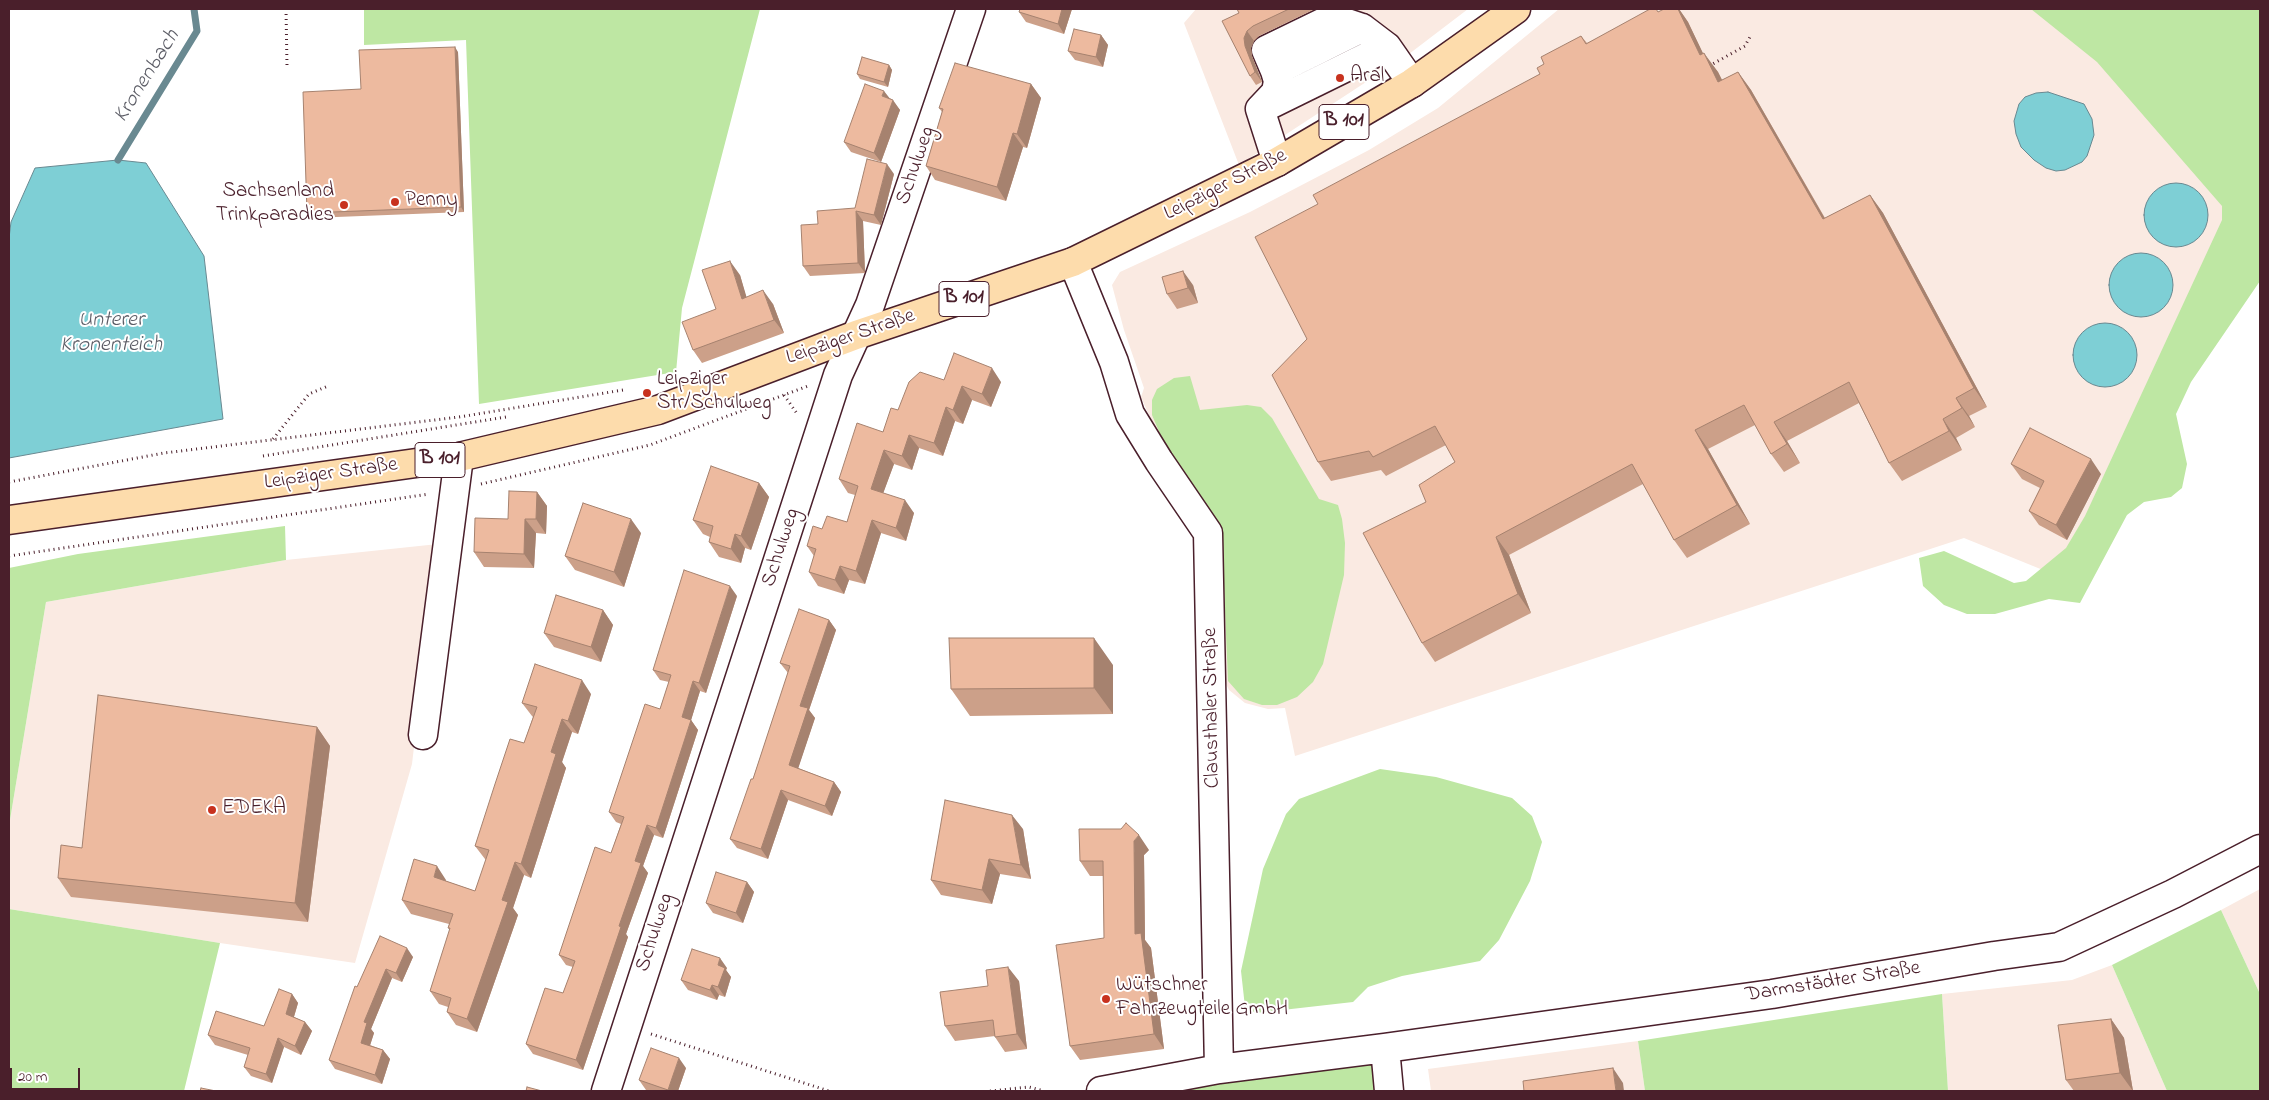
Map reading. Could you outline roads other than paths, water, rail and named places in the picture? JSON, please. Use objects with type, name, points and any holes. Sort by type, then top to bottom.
[{"type":"main road","name":"Leipziger Straße","points":[[9,520],[459,457],[658,410],[856,335],[1073,262],[1277,162],[1412,83],[1516,9]]},
{"type":"street","name":"Schulweg","points":[[606,1091],[625,1026],[838,375],[870,305],[971,9]]},
{"type":"street","points":[[1260,109],[1276,92],[1278,81],[1266,50],[1332,18],[1362,28],[1387,47],[1412,83]]},
{"type":"street","points":[[1260,109],[1387,47]]},
{"type":"street","points":[[1260,109],[1277,162]]},
{"type":"street","name":"Clausthaler Straße","points":[[1073,262],[1114,362],[1130,414],[1159,462],[1208,533],[1219,1068]]},
{"type":"street","points":[[424,735],[459,457]]},
{"type":"street","name":"Darmstädter Straße","points":[[1219,1068],[1386,1048],[1772,994],[1994,956],[2059,948],[2173,894],[2260,849]]},
{"type":"street","points":[[1386,1048],[1389,1091]]},
{"type":"street","points":[[1101,1091],[1219,1068]]},
{"type":"water","points":[[2048,92],[2084,104],[2092,119],[2094,135],[2087,156],[2082,162],[2065,170],[2056,171],[2046,168],[2034,160],[2021,147],[2016,134],[2014,121],[2019,104],[2025,97],[2036,93]]},
{"type":"water","name":"Unterer Kronenteich","points":[[118,160],[146,163],[204,256],[223,419],[9,458],[9,238],[11,222],[35,168]]},
{"type":"water","points":[[2176,183],[2188,185],[2199,192],[2206,203],[2208,215],[2206,227],[2199,238],[2188,245],[2176,247],[2164,245],[2153,238],[2146,227],[2144,215],[2146,203],[2153,192],[2164,185]]},
{"type":"water","points":[[2141,253],[2153,255],[2164,262],[2171,273],[2173,285],[2171,297],[2164,308],[2153,315],[2141,317],[2129,315],[2118,308],[2111,297],[2109,285],[2111,273],[2118,262],[2129,255]]},
{"type":"water","points":[[2105,323],[2117,325],[2128,332],[2135,343],[2137,355],[2135,367],[2128,378],[2117,385],[2105,387],[2093,385],[2082,378],[2075,367],[2073,355],[2075,343],[2082,332],[2093,325]]},
{"type":"waterway","name":"Kronenbach","points":[[118,160],[197,31],[194,9]]},
{"type":"place","name":"Aral","points":[[1340,78]]},
{"type":"place","name":"Penny","points":[[395,202]]},
{"type":"place","name":"Sachsenland Trinkparadies","points":[[344,205]]},
{"type":"place","name":"Leipziger Str/Schulweg","points":[[647,393]]},
{"type":"place","name":"EDEKA","points":[[212,810]]},
{"type":"place","name":"Wütschner Fahrzeugteile GmbH","points":[[1106,999]]}]
